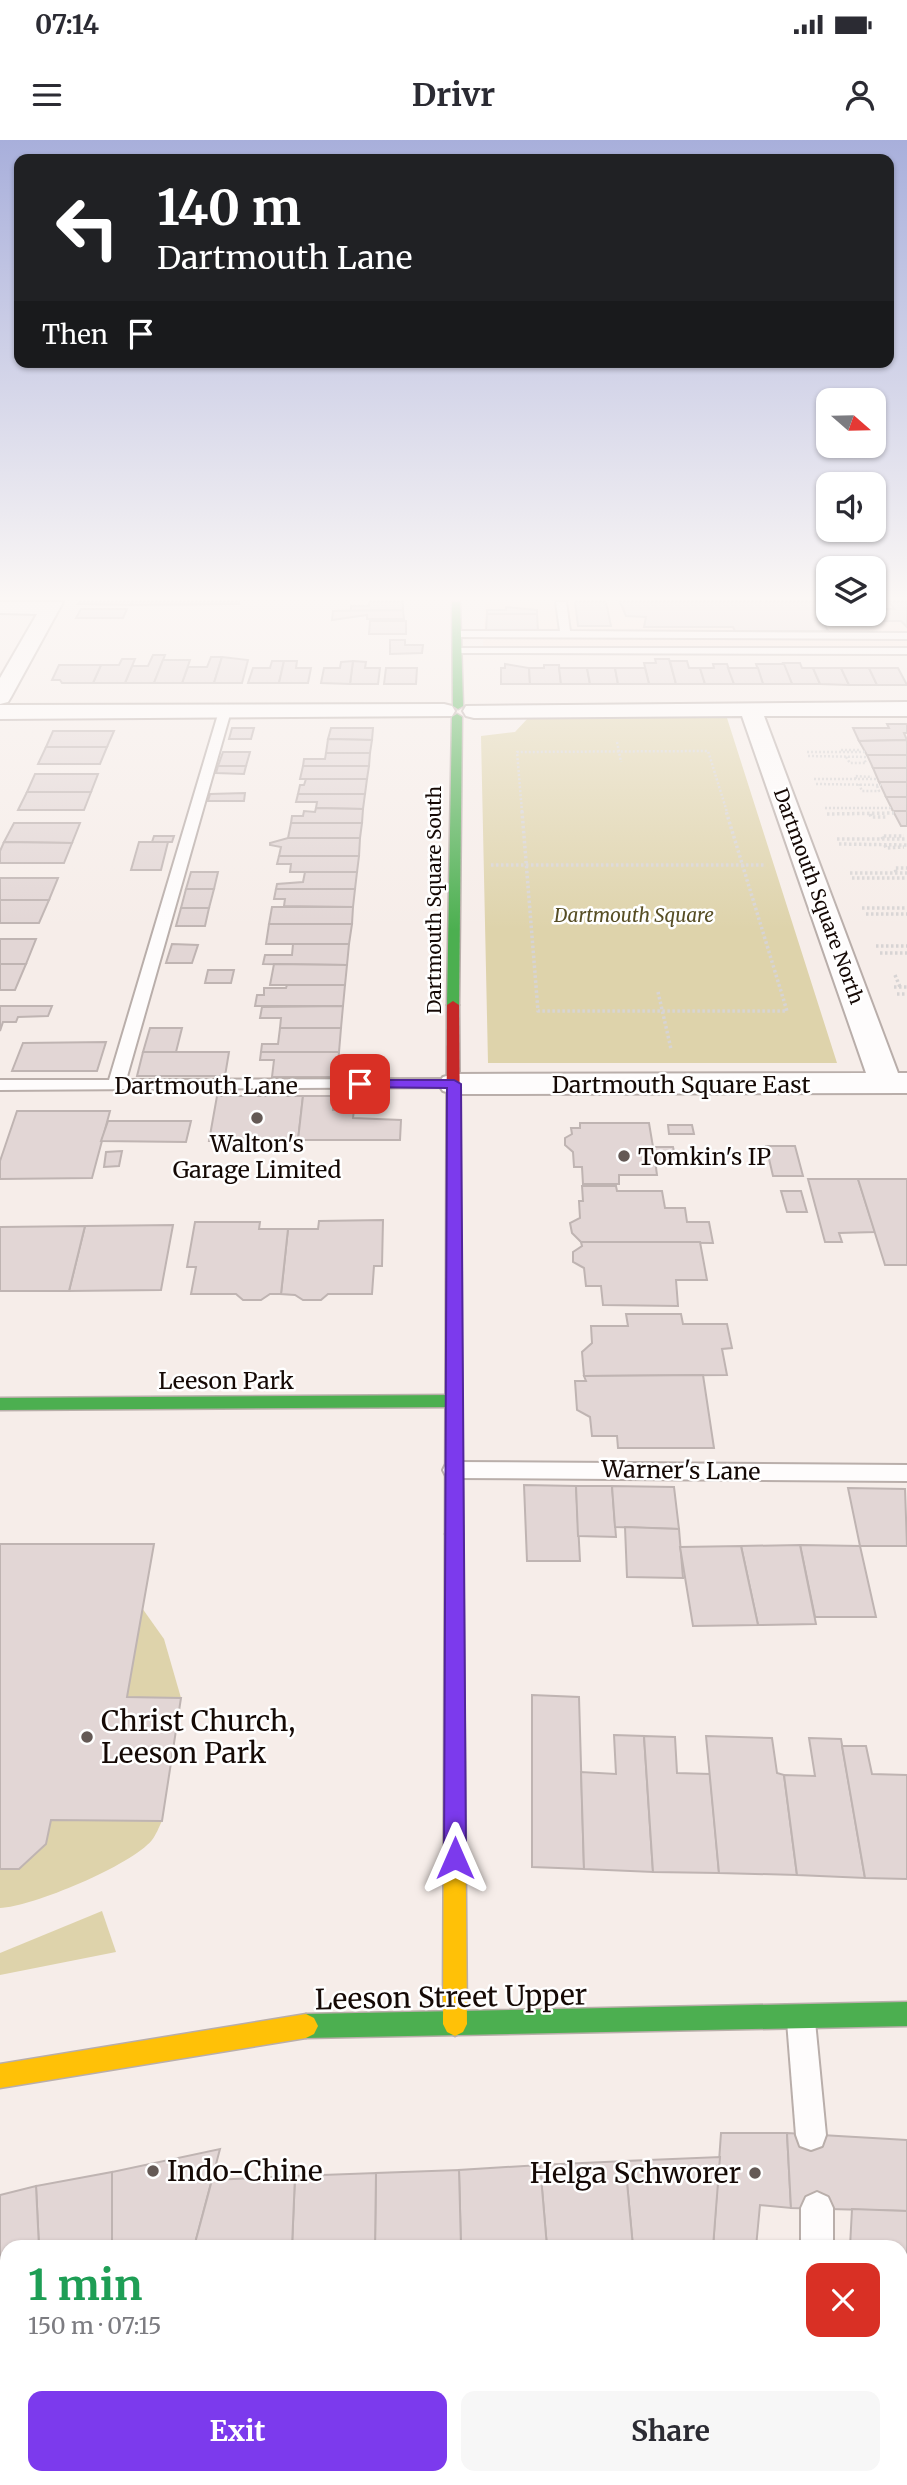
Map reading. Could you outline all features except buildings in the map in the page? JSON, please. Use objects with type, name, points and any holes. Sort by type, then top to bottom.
[{"type":"street","points":[[0,712],[127,711]]},
{"type":"street","name":"Dartmouth Square South","points":[[455,2024],[453,865],[458,711]]},
{"type":"street","name":"Dartmouth Square North","points":[[752,711],[896,1083]]},
{"type":"street","name":"Dartmouth Square East","points":[[454,1084],[896,1083]]},
{"type":"street","name":"Leeson Park","points":[[0,1404],[453,1401]]},
{"type":"street","name":"Leeson Street Upper","points":[[0,2076],[315,2024],[455,2024],[907,2014]]},
{"type":"lane","points":[[116,1085],[225,711]]},
{"type":"lane","name":"Dartmouth Lane","points":[[0,1086],[454,1084]]},
{"type":"lane","name":"Warner's Lane","points":[[454,1470],[907,1473]]},
{"type":"lane","points":[[800,2016],[811,2135]]},
{"type":"lane","points":[[817,2207],[817,2240]]},
{"type":"path","points":[[708,751],[787,1011],[538,1011],[526,865],[517,752],[708,751]]},
{"type":"path","points":[[803,752],[863,751]]},
{"type":"path","points":[[807,756],[846,757],[850,763],[866,764],[866,758]]},
{"type":"path","points":[[856,779],[855,776],[872,777]]},
{"type":"path","points":[[802,779],[878,779]]},
{"type":"path","points":[[804,784],[859,784],[862,791],[879,791],[879,785]]},
{"type":"path","points":[[868,808],[867,805],[880,805]]},
{"type":"path","points":[[814,808],[892,808]]},
{"type":"path","points":[[816,814],[894,813]]},
{"type":"path","points":[[870,814],[871,817],[887,817]]},
{"type":"path","points":[[826,839],[905,837]]},
{"type":"path","points":[[828,844],[885,844],[886,848],[906,846]]},
{"type":"path","points":[[453,865],[809,865]]},
{"type":"path","points":[[840,875],[907,875],[902,882],[900,878],[840,875]]},
{"type":"path","points":[[852,908],[906,908]]},
{"type":"path","points":[[855,914],[907,914]]},
{"type":"path","points":[[867,946],[907,946]]},
{"type":"path","points":[[870,953],[907,953]]},
{"type":"path","points":[[895,975],[900,987]]},
{"type":"path","points":[[658,992],[680,1084]]},
{"type":"green space","name":"Dartmouth Square","points":[[529,717],[727,718],[837,1063],[488,1063],[481,736],[515,732]]},
{"type":"green space","points":[[142,1608],[164,1639],[181,1698],[127,1697]]},
{"type":"green space","points":[[51,1820],[162,1821],[153,1838],[141,1850],[104,1872],[57,1893],[0,1908],[0,1869],[19,1869],[46,1844]]},
{"type":"green space","points":[[102,1911],[116,1952],[0,1975],[0,1953]]},
{"type":"traffic: fast","points":[[453,1005],[457,717]]},
{"type":"traffic: fast","points":[[0,1404],[453,1401]]},
{"type":"traffic: fast","points":[[306,2026],[907,2014]]},
{"type":"traffic: slow","points":[[454,1534],[455,2024]]},
{"type":"traffic: slow","points":[[0,2076],[306,2026]]},
{"type":"traffic: jam","points":[[453,1005],[454,1534]]},
{"type":"place","name":"Walton's Garage Limited","points":[[257,1118]]},
{"type":"place","name":"Tomkin's IP","points":[[624,1156]]},
{"type":"place","name":"Christ Church, Leeson Park","points":[[87,1737]]},
{"type":"place","name":"Indo-Chine","points":[[153,2171]]},
{"type":"place","name":"Helga Schworer","points":[[755,2173]]},
{"type":"route","points":[[360,1084],[454,1084],[455,1858]]}]
